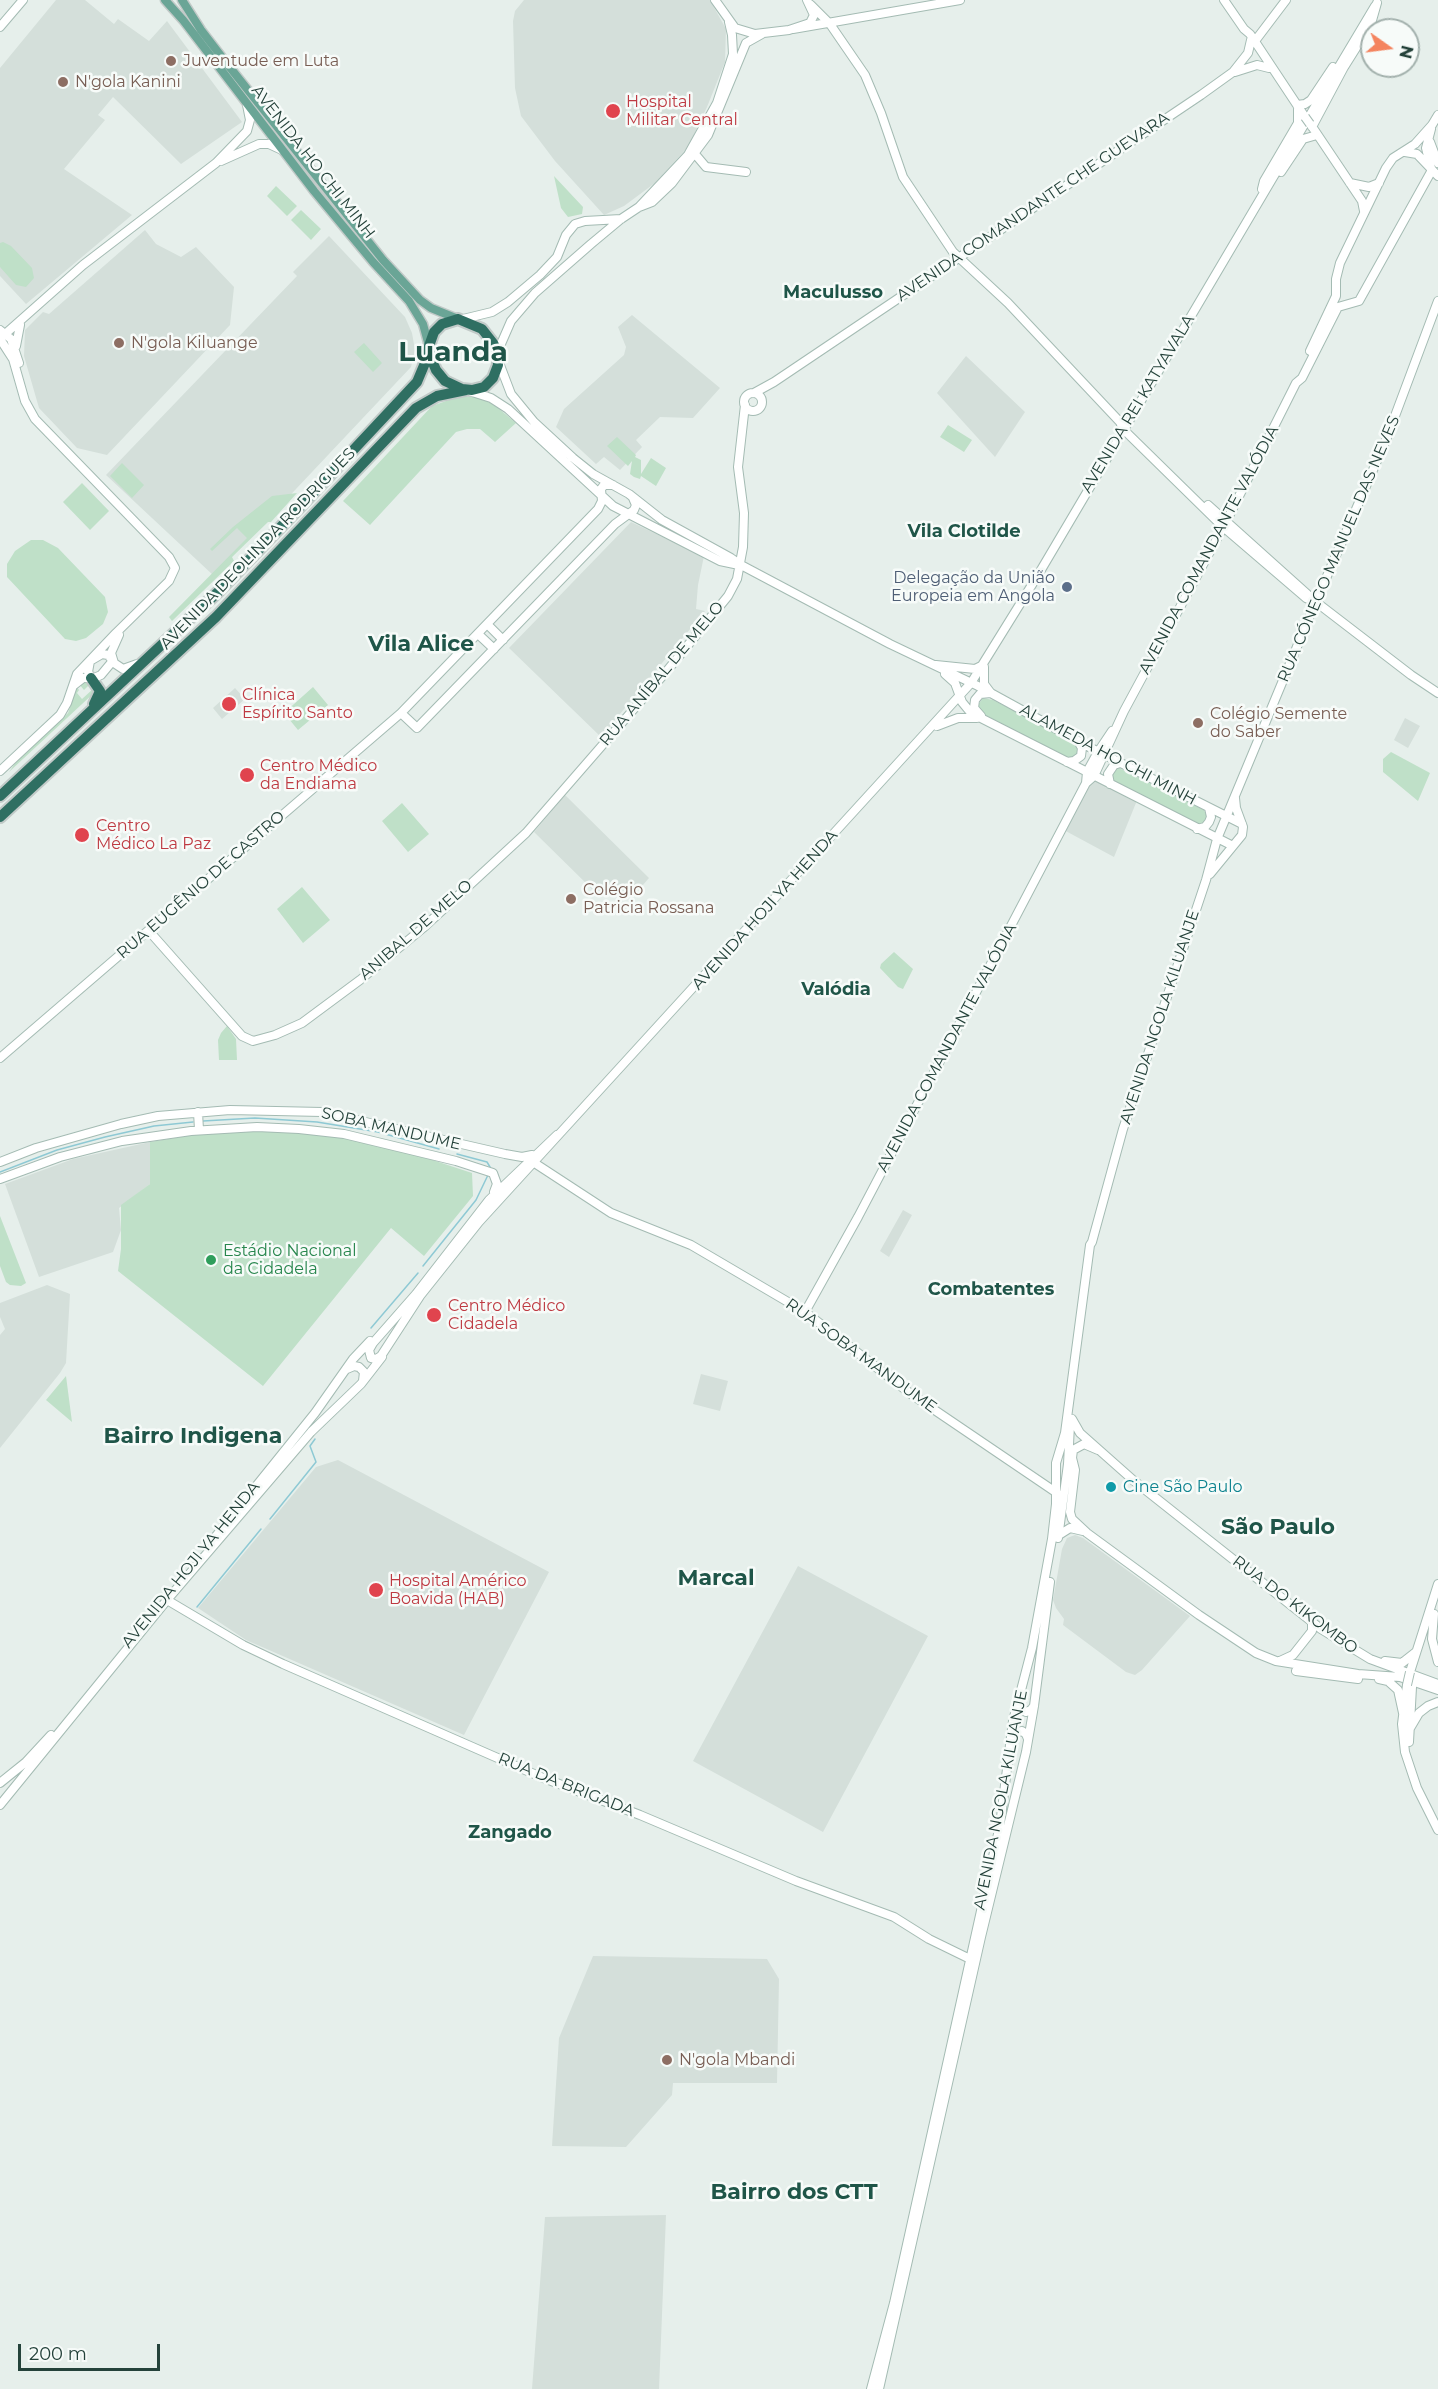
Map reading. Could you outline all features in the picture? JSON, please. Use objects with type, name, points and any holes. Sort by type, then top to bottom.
[{"type":"highway","points":[[458,319],[474,324],[487,334],[495,345],[498,360],[495,375],[489,383],[479,389],[466,390],[452,385],[440,376],[433,365],[429,346],[430,338],[442,324],[458,319]]},
{"type":"highway","name":"AVENIDA DEOLINDA RODRIGUES","points":[[0,796],[225,585],[409,392],[422,373],[429,346]]},
{"type":"highway","name":"AVENIDA DEOLINDA RODRIGUES","points":[[0,817],[216,617],[416,408],[437,396],[466,390]]},
{"type":"highway","points":[[85,716],[98,699],[100,691],[91,678]]},
{"type":"main road","points":[[0,27],[23,0]]},
{"type":"main road","name":"AVENIDA HO CHI MINH","points":[[165,0],[355,240],[409,301],[423,324],[429,346]]},
{"type":"main road","name":"AVENIDA HO CHI MINH","points":[[182,0],[201,30],[234,73],[383,260],[425,305],[458,319]]},
{"type":"main road","points":[[715,0],[729,22],[735,28],[749,34],[830,24],[960,0]]},
{"type":"main road","points":[[1224,0],[1362,201],[1364,213]]},
{"type":"main road","name":"AVENIDA COMANDANTE CHE GUEVARA","points":[[1233,72],[1248,53],[1251,38],[1286,0]]},
{"type":"main road","points":[[809,2],[830,24],[853,55],[868,82],[903,177],[958,257],[1008,303],[1123,425],[1224,524],[1316,602],[1438,693]]},
{"type":"main road","points":[[793,29],[813,20],[814,12],[809,2]]},
{"type":"main road","points":[[1297,105],[1311,100],[1368,12],[1378,2]]},
{"type":"main road","points":[[1308,122],[1371,24],[1378,2]]},
{"type":"main road","points":[[1308,122],[1378,2]]},
{"type":"main road","points":[[729,22],[733,48]]},
{"type":"main road","points":[[639,207],[652,202],[672,183],[695,154],[712,126],[742,51],[750,39],[762,34]]},
{"type":"main road","points":[[742,51],[743,43],[740,38],[735,40],[722,90],[698,139],[676,169],[639,207],[621,219],[520,309],[506,332],[498,360],[511,394],[551,439],[593,474],[630,495],[652,514],[741,565],[932,665],[955,682],[968,710],[987,721]]},
{"type":"main road","name":"AVENIDA COMANDANTE CHE GUEVARA","points":[[754,393],[774,382],[1233,72],[1257,65],[1272,71]]},
{"type":"main road","points":[[4,337],[37,304],[90,259],[216,163],[247,131],[250,120],[246,101]]},
{"type":"main road","points":[[1261,196],[1264,181],[1299,121],[1297,105]]},
{"type":"main road","name":"AVENIDA COMANDANTE VALÓDIA","points":[[805,1311],[858,1217],[1298,380],[1336,296],[1336,279],[1340,263],[1378,183],[1393,158],[1415,144],[1431,128],[1438,115]]},
{"type":"main road","name":"AVENIDA REI KATYAVALA","points":[[971,683],[985,663],[1123,425],[1308,122]]},
{"type":"main road","points":[[1431,128],[1435,170]]},
{"type":"main road","points":[[1261,196],[1270,189],[1303,139],[1317,135]]},
{"type":"main road","points":[[216,163],[259,144],[269,144],[284,151]]},
{"type":"main road","points":[[1403,152],[1417,154],[1435,170]]},
{"type":"main road","points":[[695,154],[706,167],[746,172]]},
{"type":"main road","name":"AVENIDA COMANDANTE VALÓDIA","points":[[1298,380],[1302,378],[1338,307],[1359,301],[1435,170]]},
{"type":"main road","points":[[1350,183],[1370,187],[1378,183]]},
{"type":"main road","points":[[458,319],[477,317],[492,312],[516,296],[554,261],[568,231],[575,224],[591,220],[621,219]]},
{"type":"main road","name":"RUA CÓNEGO MANUEL DAS NEVES","points":[[1235,794],[1386,440],[1438,302]]},
{"type":"main road","points":[[4,337],[20,325],[37,304]]},
{"type":"main road","points":[[20,325],[16,353],[29,396],[40,417],[179,563],[179,572],[174,582],[118,636],[112,648],[112,660],[101,675],[80,679],[70,692]]},
{"type":"main road","points":[[4,337],[16,353]]},
{"type":"main road","points":[[0,771],[60,715],[77,674],[169,581],[174,573],[174,565],[36,419],[25,401],[4,337]]},
{"type":"main road","name":"AVENIDA COMANDANTE CHE GUEVARA","points":[[762,401],[774,382]]},
{"type":"main road","points":[[466,390],[491,398],[508,409],[613,507],[720,561],[741,565]]},
{"type":"main road","points":[[744,421],[749,412],[755,410],[760,408],[762,401],[760,396],[754,393],[746,396],[745,405],[750,410],[755,410]]},
{"type":"main road","name":"RUA ANÍBAL DE MELO","points":[[526,833],[723,602],[735,584],[741,565],[744,521],[738,467],[745,405]]},
{"type":"main road","name":"RUA EUGÊNIO DE CASTRO","points":[[0,1058],[401,713],[598,509],[602,497],[601,489],[604,485],[614,485]]},
{"type":"main road","points":[[401,713],[417,728],[615,524],[636,507],[630,495]]},
{"type":"main road","points":[[487,624],[503,640]]},
{"type":"main road","points":[[478,634],[494,649]]},
{"type":"main road","points":[[91,678],[88,672],[90,661],[102,654],[108,655],[120,668],[128,669],[156,651]]},
{"type":"main road","points":[[932,665],[972,669],[979,668],[985,663]]},
{"type":"main road","points":[[985,663],[984,684],[991,693]]},
{"type":"main road","name":"ALAMEDA HO CHI MINH","points":[[932,665],[991,693],[1120,763],[1242,824]]},
{"type":"main road","name":"AVENIDA HOJI YA HENDA","points":[[0,1784],[26,1762],[66,1718],[286,1450],[346,1370],[416,1293],[489,1200],[557,1135],[971,683]]},
{"type":"main road","points":[[960,697],[971,691],[991,693]]},
{"type":"main road","points":[[987,721],[977,712],[974,704],[977,696],[991,693]]},
{"type":"main road","points":[[928,732],[938,725],[958,718],[972,717],[987,721]]},
{"type":"main road","name":"ALAMEDA HO CHI MINH","points":[[987,721],[1233,846]]},
{"type":"main road","points":[[1067,762],[1074,761],[1081,756],[1082,748],[1078,741]]},
{"type":"main road","points":[[1110,784],[1108,774],[1114,765],[1120,763]]},
{"type":"main road","points":[[1206,880],[1242,835],[1242,824],[1236,808],[1235,794]]},
{"type":"main road","name":"AVENIDA NGOLA KILUANJE","points":[[872,2389],[894,2302],[1000,1825],[1011,1738],[1042,1599],[1054,1531],[1057,1493],[1056,1463],[1065,1433],[1086,1264],[1123,1129],[1206,880],[1217,839],[1235,794]]},
{"type":"main road","points":[[1197,829],[1205,827],[1209,822],[1211,818],[1209,808]]},
{"type":"main road","name":"ANIBAL DE MELO","points":[[149,931],[242,1036],[253,1041],[260,1040],[302,1023],[360,980],[423,928],[526,833]]},
{"type":"main road","name":"SOBA MANDUME","points":[[0,1162],[86,1132],[158,1116],[240,1110],[322,1112],[383,1124],[514,1156],[534,1157]]},
{"type":"main road","points":[[198,1114],[199,1127]]},
{"type":"main road","name":"SOBA MANDUME","points":[[0,1179],[83,1150],[199,1127],[257,1127],[315,1130],[374,1140],[493,1173],[497,1184],[489,1200]]},
{"type":"main road","points":[[446,1159],[451,1142]]},
{"type":"main road","name":"AVENIDA HOJI YA HENDA","points":[[0,1805],[167,1600],[311,1432],[361,1384],[380,1360],[420,1296],[534,1157]]},
{"type":"main road","name":"RUA SOBA MANDUME","points":[[534,1157],[611,1212],[691,1245],[805,1311],[912,1394],[1057,1493]]},
{"type":"main road","name":"AVENIDA NGOLA KILUANJE","points":[[879,2389],[1028,1739],[1068,1464],[1071,1415],[1092,1242]]},
{"type":"main road","points":[[389,1324],[371,1347],[369,1353],[371,1358],[378,1359],[395,1336]]},
{"type":"main road","points":[[346,1370],[354,1366],[363,1369],[365,1375],[361,1384]]},
{"type":"main road","points":[[1071,1415],[1075,1427],[1098,1450]]},
{"type":"main road","points":[[1098,1450],[1088,1444],[1080,1444],[1073,1450],[1075,1470],[1070,1512],[1076,1524],[1199,1615],[1272,1663],[1346,1678],[1388,1681],[1398,1690],[1403,1713],[1405,1752],[1411,1772],[1438,1830]]},
{"type":"main road","name":"RUA DO KIKOMBO","points":[[1098,1450],[1323,1630],[1347,1646],[1384,1665],[1438,1684]]},
{"type":"main road","points":[[1058,1538],[1062,1532],[1070,1528],[1087,1533]]},
{"type":"main road","points":[[1403,1713],[1417,1650],[1438,1584]]},
{"type":"main road","name":"RUA DA BRIGADA","points":[[167,1600],[243,1645],[283,1664],[541,1777],[640,1815],[796,1881],[894,1917],[929,1939],[970,1959]]},
{"type":"main road","points":[[1413,1673],[1438,1600]]},
{"type":"main road","points":[[1434,1614],[1432,1639],[1438,1662]]},
{"type":"main road","points":[[1276,1661],[1288,1659],[1293,1655],[1312,1631],[1312,1622]]},
{"type":"main road","points":[[1298,1669],[1294,1658],[1315,1631],[1323,1630]]},
{"type":"main road","points":[[1347,1646],[1397,1664],[1407,1661],[1417,1650]]},
{"type":"main road","points":[[1264,1657],[1298,1669],[1400,1677],[1438,1690]]},
{"type":"main road","points":[[1410,1686],[1405,1734],[1416,1775],[1438,1821]]},
{"type":"main road","points":[[1018,1702],[1019,1708],[1026,1712],[1034,1706]]},
{"type":"main road","points":[[1405,1734],[1419,1713],[1438,1702]]},
{"type":"main road","points":[[1011,1738],[1016,1732],[1022,1731],[1028,1739]]},
{"type":"shaded area","points":[[56,0],[85,0],[114,24],[118,19],[149,41],[167,21],[242,122],[181,164],[113,97],[98,115],[105,120],[64,169],[132,215],[26,304],[0,276],[0,68]]},
{"type":"shaded area","name":"Hospital Militar Central","points":[[524,0],[710,0],[726,29],[725,62],[688,147],[655,183],[624,206],[604,215],[555,161],[521,116],[515,88],[513,21],[515,11]]},
{"type":"shaded area","name":"N'gola Kiluange","points":[[145,230],[156,244],[181,257],[196,247],[234,287],[230,325],[107,455],[77,448],[39,408],[24,356],[25,330],[43,312],[49,314]]},
{"type":"shaded area","points":[[329,236],[405,317],[412,333],[415,350],[411,367],[214,576],[106,475],[297,276],[293,272]]},
{"type":"shaded area","points":[[632,315],[720,388],[693,418],[660,417],[636,440],[642,447],[620,470],[604,457],[596,464],[556,427],[564,409],[624,355],[626,347],[618,327]]},
{"type":"shaded area","points":[[966,356],[1025,412],[995,457],[937,393]]},
{"type":"shaded area","points":[[631,522],[704,556],[696,609],[705,611],[601,737],[509,648]]},
{"type":"shaded area","name":"Clínica Espírito Santo","points":[[235,688],[245,699],[222,719],[213,708]]},
{"type":"shaded area","points":[[1405,718],[1420,726],[1408,748],[1394,740]]},
{"type":"shaded area","points":[[1094,776],[1138,798],[1114,857],[1062,829]]},
{"type":"shaded area","points":[[565,795],[649,878],[635,894],[594,891],[534,832]]},
{"type":"shaded area","points":[[150,1142],[150,1184],[119,1208],[121,1230],[113,1252],[39,1277],[5,1184],[73,1159]]},
{"type":"shaded area","points":[[903,1210],[912,1215],[889,1257],[880,1251]]},
{"type":"shaded area","points":[[47,1285],[70,1294],[66,1363],[0,1448],[0,1335],[5,1329],[0,1317],[0,1303]]},
{"type":"shaded area","points":[[701,1374],[728,1381],[720,1411],[693,1404]]},
{"type":"shaded area","name":"Hospital Américo Boavida (HAB)","points":[[338,1460],[549,1572],[464,1735],[246,1640],[198,1608],[316,1467]]},
{"type":"shaded area","points":[[1075,1535],[1083,1538],[1190,1616],[1135,1675],[1126,1672],[1063,1625],[1064,1619],[1053,1600],[1062,1549],[1067,1538]]},
{"type":"shaded area","points":[[798,1566],[928,1636],[823,1832],[693,1761]]},
{"type":"shaded area","name":"N'gola Mbandi","points":[[593,1956],[767,1959],[779,1979],[777,2083],[673,2083],[672,2095],[626,2147],[552,2146],[559,2038]]},
{"type":"shaded area","points":[[666,2215],[659,2389],[532,2389],[545,2217]]},
{"type":"green space","points":[[554,176],[583,207],[582,214],[568,217],[561,208]]},
{"type":"green space","points":[[276,186],[297,206],[287,216],[267,196]]},
{"type":"green space","points":[[301,210],[321,229],[311,240],[291,220]]},
{"type":"green space","points":[[0,243],[11,246],[32,268],[34,278],[26,287],[16,285],[0,267]]},
{"type":"green space","points":[[364,343],[382,363],[373,372],[354,352]]},
{"type":"green space","points":[[460,396],[482,398],[516,423],[495,442],[480,429],[456,432],[370,525],[343,501],[432,406]]},
{"type":"green space","points":[[948,425],[972,440],[964,452],[940,437]]},
{"type":"green space","points":[[617,437],[636,455],[635,457],[641,460],[641,474],[651,458],[666,468],[656,486],[641,476],[640,479],[630,474],[632,461],[628,466],[607,446]]},
{"type":"green space","points":[[122,463],[144,485],[132,498],[110,476]]},
{"type":"green space","points":[[82,483],[109,511],[90,530],[63,502]]},
{"type":"green space","points":[[297,493],[271,522],[268,522],[232,557],[234,561],[172,621],[169,617],[247,538],[237,528],[212,551],[210,549],[272,496]]},
{"type":"green space","points":[[31,540],[43,540],[58,548],[105,597],[108,612],[103,624],[86,638],[76,641],[65,639],[7,577],[7,564],[15,551]]},
{"type":"green space","points":[[88,681],[96,691],[9,772],[16,762],[68,713],[77,687],[79,690],[77,693],[82,699],[93,689],[89,685],[84,690],[79,684]]},
{"type":"green space","points":[[313,687],[328,705],[298,730],[284,713]]},
{"type":"green space","points":[[983,698],[993,700],[1076,743],[1080,750],[1076,757],[1068,758],[981,713],[978,705]]},
{"type":"green space","points":[[1391,752],[1430,773],[1418,801],[1383,772],[1383,759]]},
{"type":"green space","points":[[1119,768],[1204,810],[1208,819],[1196,825],[1112,782],[1112,773]]},
{"type":"green space","points":[[402,803],[429,834],[408,852],[382,821]]},
{"type":"green space","points":[[302,887],[330,920],[303,943],[277,909]]},
{"type":"green space","points":[[894,952],[913,969],[903,989],[898,987],[880,968],[881,964]]},
{"type":"green space","points":[[227,1026],[236,1039],[237,1060],[219,1060],[218,1040]]},
{"type":"green space","points":[[282,1131],[357,1139],[396,1148],[472,1173],[473,1196],[424,1256],[391,1228],[263,1386],[118,1271],[121,1249],[121,1205],[150,1184],[150,1142],[211,1132]]},
{"type":"green space","points":[[0,1216],[26,1283],[21,1286],[10,1285],[6,1282],[0,1266]]},
{"type":"green space","points":[[66,1376],[72,1422],[46,1400]]},
{"type":"waterway","points":[[203,1121],[255,1118],[317,1122],[378,1132],[439,1149]]},
{"type":"waterway","points":[[0,1172],[57,1150],[105,1137],[154,1126],[193,1122]]},
{"type":"waterway","points":[[457,1154],[487,1162],[490,1167]]},
{"type":"waterway","points":[[423,1266],[476,1200],[488,1175]]},
{"type":"waterway","points":[[371,1328],[418,1273]]},
{"type":"waterway","points":[[270,1519],[316,1462],[310,1446],[315,1439]]},
{"type":"waterway","points":[[197,1607],[261,1529]]},
{"type":"place","name":"Juventude em Luta","points":[[171,61]]},
{"type":"place","name":"N'gola Kanini","points":[[63,82]]},
{"type":"place","name":"Hospital Militar Central","points":[[613,111]]},
{"type":"place","name":"N'gola Kiluange","points":[[119,343]]},
{"type":"place","name":"Delegação da União Europeia em Angola","points":[[1067,587]]},
{"type":"place","name":"Clínica Espírito Santo","points":[[229,704]]},
{"type":"place","name":"Colégio Semente do Saber","points":[[1198,723]]},
{"type":"place","name":"Centro Médico da Endiama","points":[[247,775]]},
{"type":"place","name":"Centro Médico La Paz","points":[[82,835]]},
{"type":"place","name":"Colégio Patricia Rossana","points":[[571,899]]},
{"type":"place","name":"Estádio Nacional da Cidadela","points":[[211,1260]]},
{"type":"place","name":"Centro Médico Cidadela","points":[[434,1315]]},
{"type":"place","name":"Cine São Paulo","points":[[1111,1487]]},
{"type":"place","name":"Hospital Américo Boavida (HAB)","points":[[376,1590]]},
{"type":"place","name":"N'gola Mbandi","points":[[667,2060]]},
{"type":"district","name":"Maculusso","points":[[833,293]]},
{"type":"district","name":"Luanda","points":[[453,353]]},
{"type":"district","name":"Vila Clotilde","points":[[964,532]]},
{"type":"district","name":"Vila Alice","points":[[421,645]]},
{"type":"district","name":"Valódia","points":[[836,990]]},
{"type":"district","name":"Combatentes","points":[[991,1290]]},
{"type":"district","name":"Bairro Indigena","points":[[193,1437]]},
{"type":"district","name":"São Paulo","points":[[1278,1528]]},
{"type":"district","name":"Marcal","points":[[716,1579]]},
{"type":"district","name":"Zangado","points":[[510,1833]]},
{"type":"district","name":"Bairro dos CTT","points":[[794,2193]]}]
